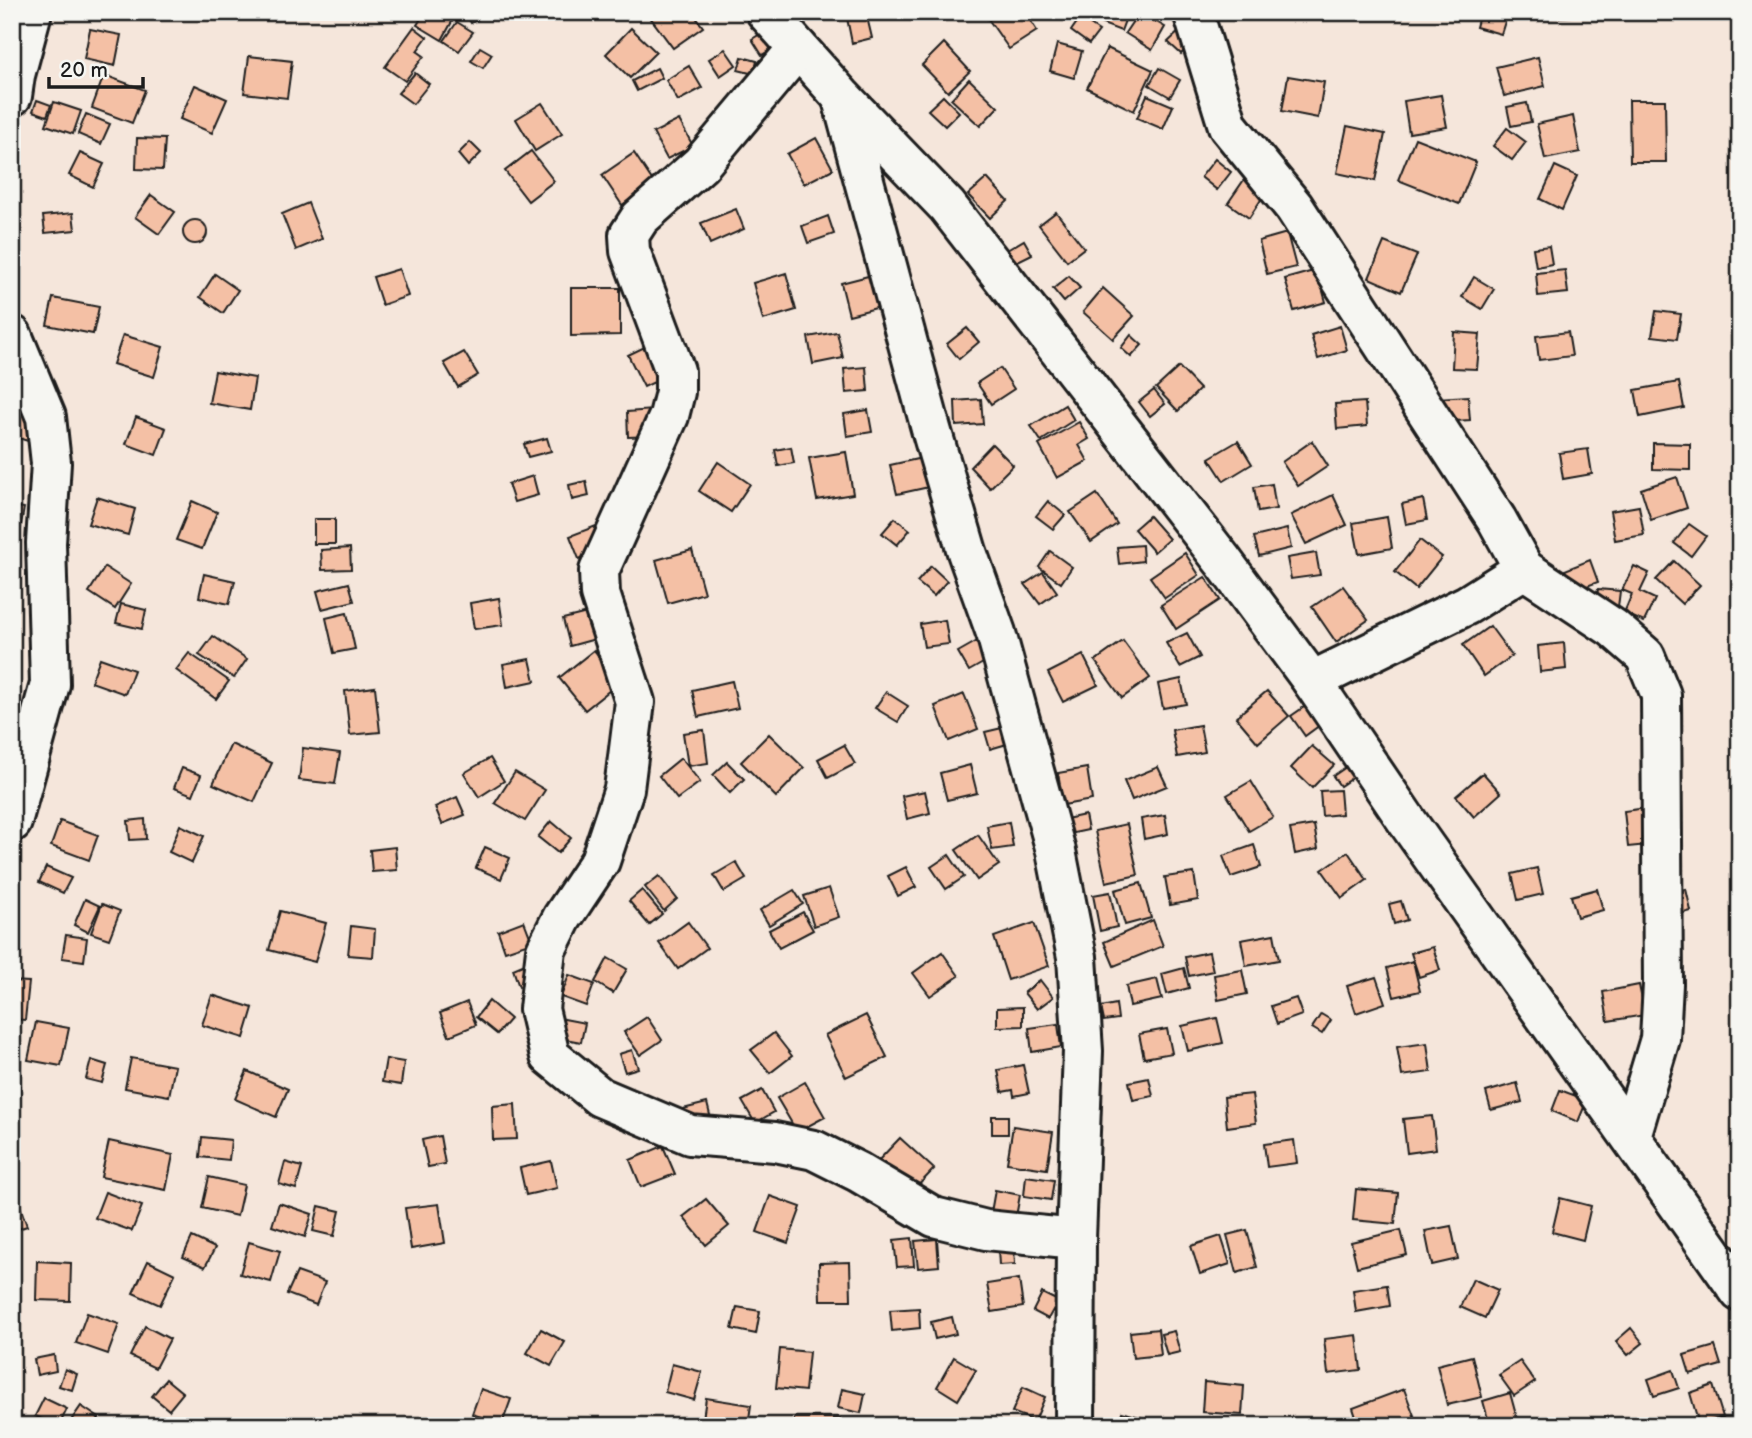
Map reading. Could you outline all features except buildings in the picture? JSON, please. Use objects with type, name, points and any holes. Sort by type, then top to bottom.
[{"type":"street","points":[[12,96],[32,12]]},
{"type":"street","points":[[766,12],[841,96],[947,206],[1223,561],[1312,681],[1409,824],[1740,1292]]},
{"type":"street","points":[[1193,12],[1228,126],[1294,206],[1497,520],[1524,569],[1613,628],[1646,656],[1661,695],[1663,984],[1660,1039],[1631,1136]]},
{"type":"street","points":[[798,48],[701,164],[640,218],[629,234],[630,251],[675,372],[675,392],[669,416],[599,571],[600,594],[635,702],[624,789],[600,861],[562,918],[546,950],[539,1009],[547,1044],[550,1056],[600,1097],[690,1136],[775,1142],[814,1150],[858,1172],[934,1217],[986,1230],[1076,1239]]},
{"type":"street","points":[[841,96],[931,429],[967,552],[996,633],[1056,851],[1077,957],[1083,1051],[1076,1239],[1075,1426]]},
{"type":"street","points":[[12,335],[46,417],[51,463],[46,543],[50,684],[12,821]]},
{"type":"street","points":[[1312,681],[1467,605],[1524,569]]}]
